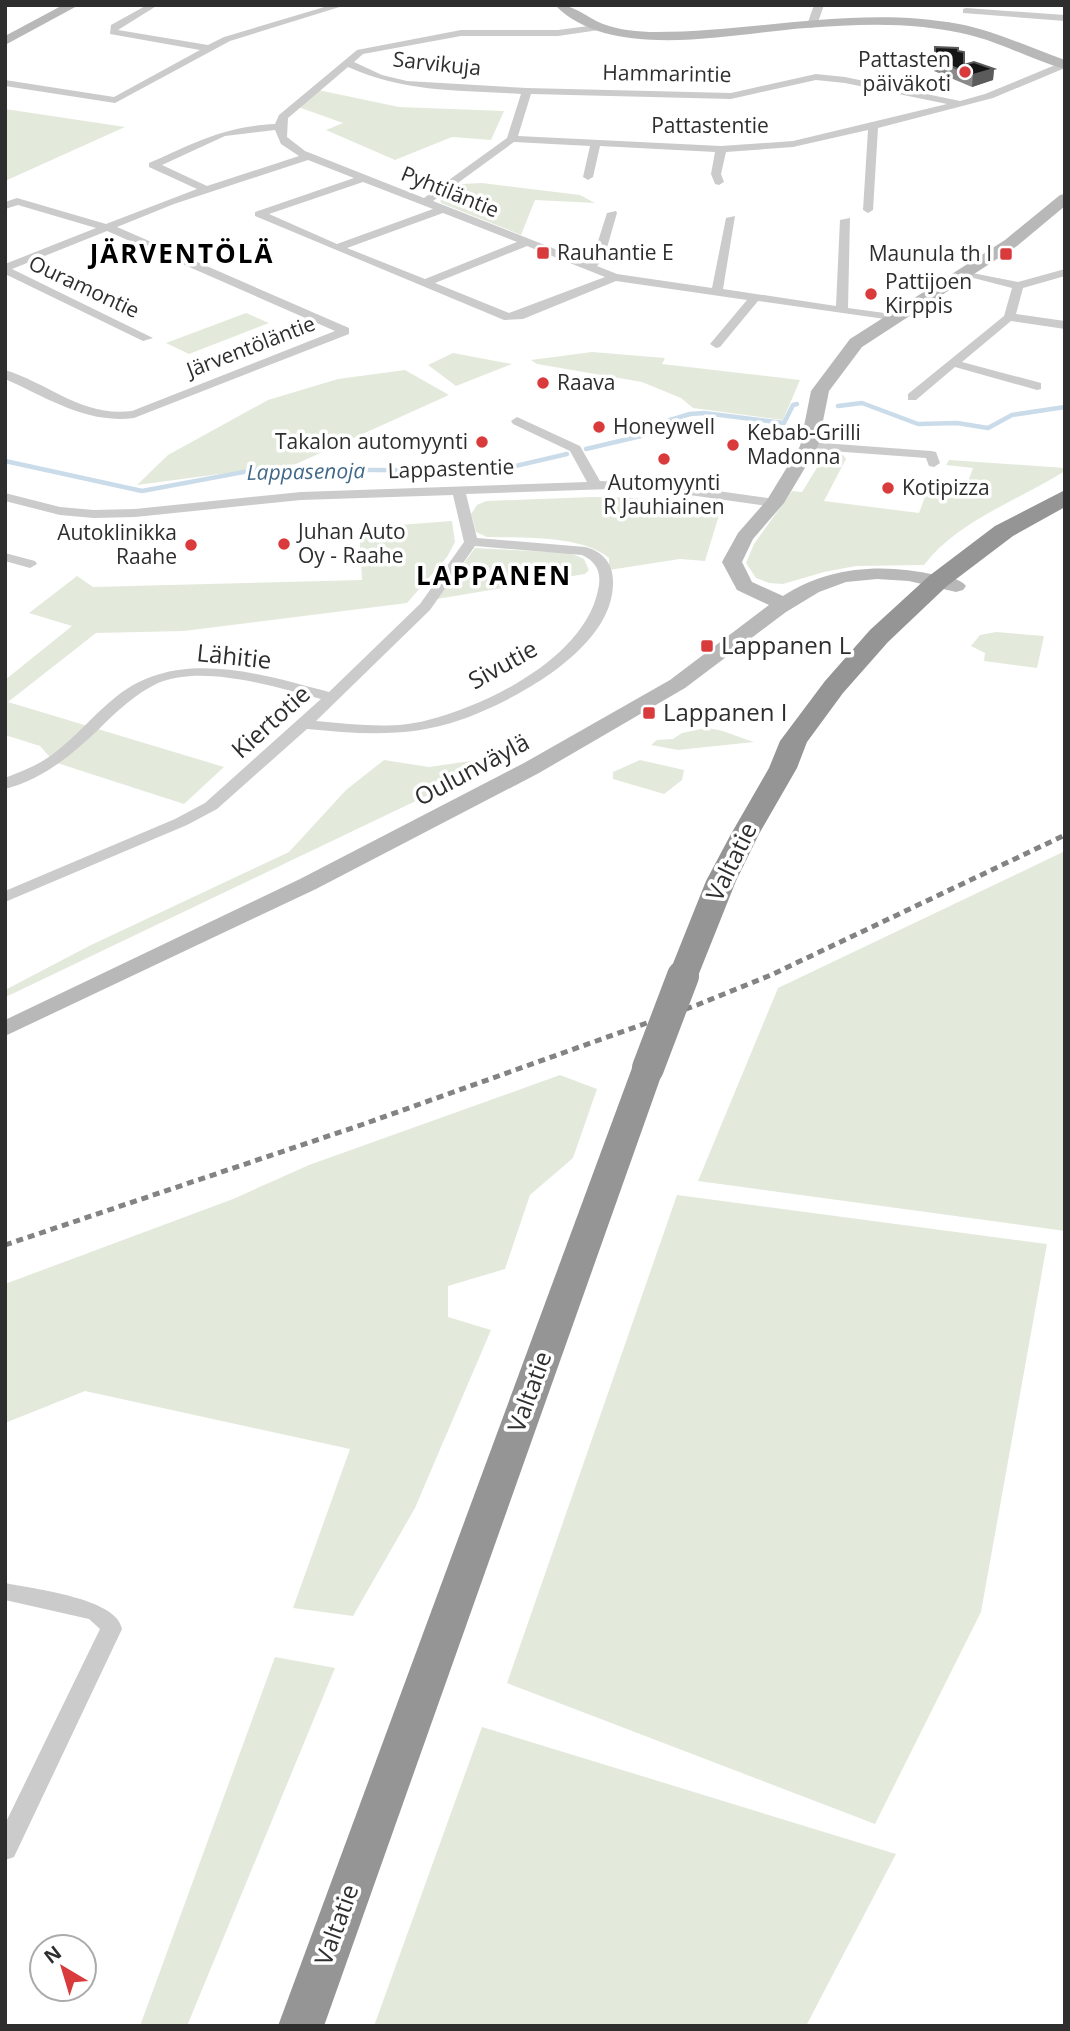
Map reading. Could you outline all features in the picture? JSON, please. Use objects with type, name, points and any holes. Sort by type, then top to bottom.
[{"type":"highway","name":"Valtatie","points":[[300,2026],[648,1069],[721,881],[783,768],[947,584],[1004,531],[1065,499]]},
{"type":"street","points":[[5,41],[73,5]]},
{"type":"street","points":[[154,5],[114,27],[113,32],[208,48]]},
{"type":"street","points":[[561,5],[596,28]]},
{"type":"street","points":[[812,25],[820,5]]},
{"type":"street","points":[[5,83],[115,100],[227,39],[333,6]]},
{"type":"street","points":[[957,28],[964,21],[967,8],[1065,18]]},
{"type":"street","points":[[207,190],[153,165],[232,131],[279,127],[283,117],[294,106],[360,52],[454,34],[574,32],[596,28],[655,36],[863,21],[957,28],[1065,65]]},
{"type":"street","name":"Sarvikuja","points":[[346,62],[392,81],[407,84],[527,91]]},
{"type":"street","name":"Pattastentie","points":[[512,139],[722,149],[793,144],[960,104],[1010,89],[1065,65]]},
{"type":"street","name":"Hammarintie","points":[[527,91],[731,96],[816,77],[845,80],[960,104]]},
{"type":"street","points":[[425,202],[512,139],[527,91]]},
{"type":"street","points":[[869,210],[873,126]]},
{"type":"street","name":"Pyhtiläntie","points":[[279,127],[283,141],[308,156],[615,277],[895,318]]},
{"type":"street","points":[[588,177],[596,143]]},
{"type":"street","points":[[719,182],[716,174],[722,149]]},
{"type":"street","points":[[5,269],[105,227],[308,156]]},
{"type":"street","points":[[363,178],[259,214],[508,317],[519,316],[615,277]]},
{"type":"street","points":[[786,605],[744,586],[732,562],[745,537],[775,503],[809,446],[820,391],[856,343],[1011,243],[1065,198]]},
{"type":"street","points":[[9,202],[105,227]]},
{"type":"street","points":[[337,248],[441,210]]},
{"type":"street","points":[[590,267],[598,258],[612,213]]},
{"type":"street","points":[[717,291],[731,218]]},
{"type":"street","points":[[842,309],[846,220]]},
{"type":"street","name":"Järventöläntie","points":[[5,374],[89,414],[115,418],[134,414],[345,331],[105,227]]},
{"type":"street","points":[[425,283],[526,243]]},
{"type":"street","name":"Ouramontie","points":[[5,269],[148,338]]},
{"type":"street","points":[[966,272],[1018,286],[1065,272]]},
{"type":"street","points":[[912,397],[1009,317],[1018,286]]},
{"type":"street","points":[[716,344],[755,298]]},
{"type":"street","points":[[1009,317],[1065,325]]},
{"type":"street","points":[[953,363],[1037,386]]},
{"type":"street","points":[[517,421],[575,449],[595,485]]},
{"type":"street","points":[[809,446],[931,456],[934,463]]},
{"type":"street","name":"Lappastentie","points":[[5,497],[60,511],[94,514],[135,513],[288,496],[595,485],[668,488],[775,503]]},
{"type":"street","points":[[458,490],[471,542]]},
{"type":"street","name":"Kiertotie","points":[[5,897],[198,814],[233,788],[304,724],[425,607],[471,542]]},
{"type":"street","name":"Sivutie","points":[[304,724],[408,729],[445,720],[535,678],[569,651],[595,625],[606,603],[607,572],[601,558],[584,551],[471,542]]},
{"type":"street","points":[[5,558],[30,564]]},
{"type":"street","name":"Oulunväylä","points":[[5,1030],[171,952],[477,799],[656,698],[815,586],[848,576],[881,573],[947,584]]},
{"type":"street","name":"Lähitie","points":[[5,784],[35,771],[70,748],[133,691],[170,676],[234,675],[332,697]]},
{"type":"street","points":[[5,1591],[96,1612],[110,1623],[111,1629],[5,1850]]},
{"type":"shaded area","points":[[318,90],[399,107],[504,111],[491,140],[452,137],[395,160],[326,130],[343,123],[298,107]]},
{"type":"shaded area","points":[[5,109],[125,127],[5,181]]},
{"type":"shaded area","points":[[482,183],[580,195],[595,203],[535,200],[521,235],[441,203],[440,197],[462,184]]},
{"type":"shaded area","points":[[246,313],[269,323],[189,354],[166,343]]},
{"type":"shaded area","points":[[592,352],[665,358],[662,364],[800,380],[783,420],[693,408],[681,398],[642,382],[537,364],[531,360]]},
{"type":"shaded area","points":[[453,353],[512,364],[456,386],[428,365]]},
{"type":"shaded area","points":[[405,370],[449,395],[296,464],[137,485],[168,455],[268,400],[338,379]]},
{"type":"shaded area","points":[[826,453],[843,455],[846,459],[824,501],[919,513],[930,483],[966,487],[973,468],[946,465],[949,460],[1065,468],[1065,471],[990,512],[953,536],[924,565],[856,566],[783,584],[756,578],[746,563],[754,544],[792,491],[802,492]]},
{"type":"shaded area","points":[[592,497],[656,500],[720,512],[705,561],[680,559],[609,570],[609,558],[583,545],[551,539],[487,537],[476,532],[471,514],[477,505],[486,501]]},
{"type":"shaded area","points":[[452,521],[455,542],[447,557],[407,603],[184,631],[96,633],[8,702],[224,767],[184,804],[54,762],[40,746],[5,735],[5,680],[72,626],[29,613],[77,576],[93,587],[362,580],[359,528]]},
{"type":"shaded area","points":[[475,548],[570,553],[584,559],[589,570],[585,574],[437,599]]},
{"type":"shaded area","points":[[996,632],[1044,636],[1037,668],[984,661],[985,653],[971,646],[980,635]]},
{"type":"shaded area","points":[[706,728],[754,742],[678,750],[651,745],[657,740],[673,739],[682,733]]},
{"type":"shaded area","points":[[512,755],[5,997],[5,990],[91,945],[289,852],[346,790],[384,760],[429,767]]},
{"type":"shaded area","points":[[640,760],[684,770],[682,780],[664,794],[613,779],[613,772]]},
{"type":"shaded area","points":[[1065,851],[1065,1231],[698,1181],[778,988]]},
{"type":"shaded area","points":[[560,1075],[597,1089],[573,1158],[530,1195],[505,1269],[448,1286],[448,1317],[491,1330],[415,1508],[353,1616],[293,1608],[350,1449],[85,1391],[5,1423],[5,1284],[233,1199],[309,1165]]},
{"type":"shaded area","points":[[677,1195],[1047,1244],[981,1612],[875,1824],[507,1683]]},
{"type":"shaded area","points":[[275,1657],[335,1668],[187,2026],[140,2026]]},
{"type":"shaded area","points":[[482,1727],[896,1854],[806,2026],[374,2026]]},
{"type":"building","points":[[935,47],[958,48],[958,51],[964,52],[964,65],[974,62],[994,69],[973,75],[935,60]]},
{"type":"waterway","points":[[838,406],[862,403],[918,424],[957,423],[988,428],[1012,415],[1065,407]]},
{"type":"waterway","name":"Lappasenoja","points":[[586,449],[641,436],[667,421],[690,414],[704,413],[784,423],[793,405],[797,404]]},
{"type":"waterway","name":"Lappasenoja","points":[[5,461],[142,491],[260,469],[494,471],[567,454]]},
{"type":"railway","points":[[5,1245],[364,1124],[697,1005],[771,975],[1065,835]]},
{"type":"place","name":"Pattasten päiväkoti","points":[[965,72]]},
{"type":"place","name":"Rauhantie E","points":[[543,253]]},
{"type":"place","name":"Maunula th I","points":[[1006,254]]},
{"type":"place","name":"Pattijoen Kirppis","points":[[871,294]]},
{"type":"place","name":"Raava","points":[[543,383]]},
{"type":"place","name":"Honeywell","points":[[599,427]]},
{"type":"place","name":"Takalon automyynti","points":[[482,442]]},
{"type":"place","name":"Kebab-Grilli Madonna","points":[[733,445]]},
{"type":"place","name":"Automyynti R Jauhiainen","points":[[664,459]]},
{"type":"place","name":"Kotipizza","points":[[888,488]]},
{"type":"place","name":"Juhan Auto Oy - Raahe","points":[[284,544]]},
{"type":"place","name":"Autoklinikka Raahe","points":[[191,545]]},
{"type":"place","name":"Lappanen L","points":[[707,646]]},
{"type":"place","name":"Lappanen I","points":[[649,713]]},
{"type":"district","name":"JÄRVENTÖLÄ","points":[[182,254]]},
{"type":"district","name":"LAPPANEN","points":[[494,576]]}]
